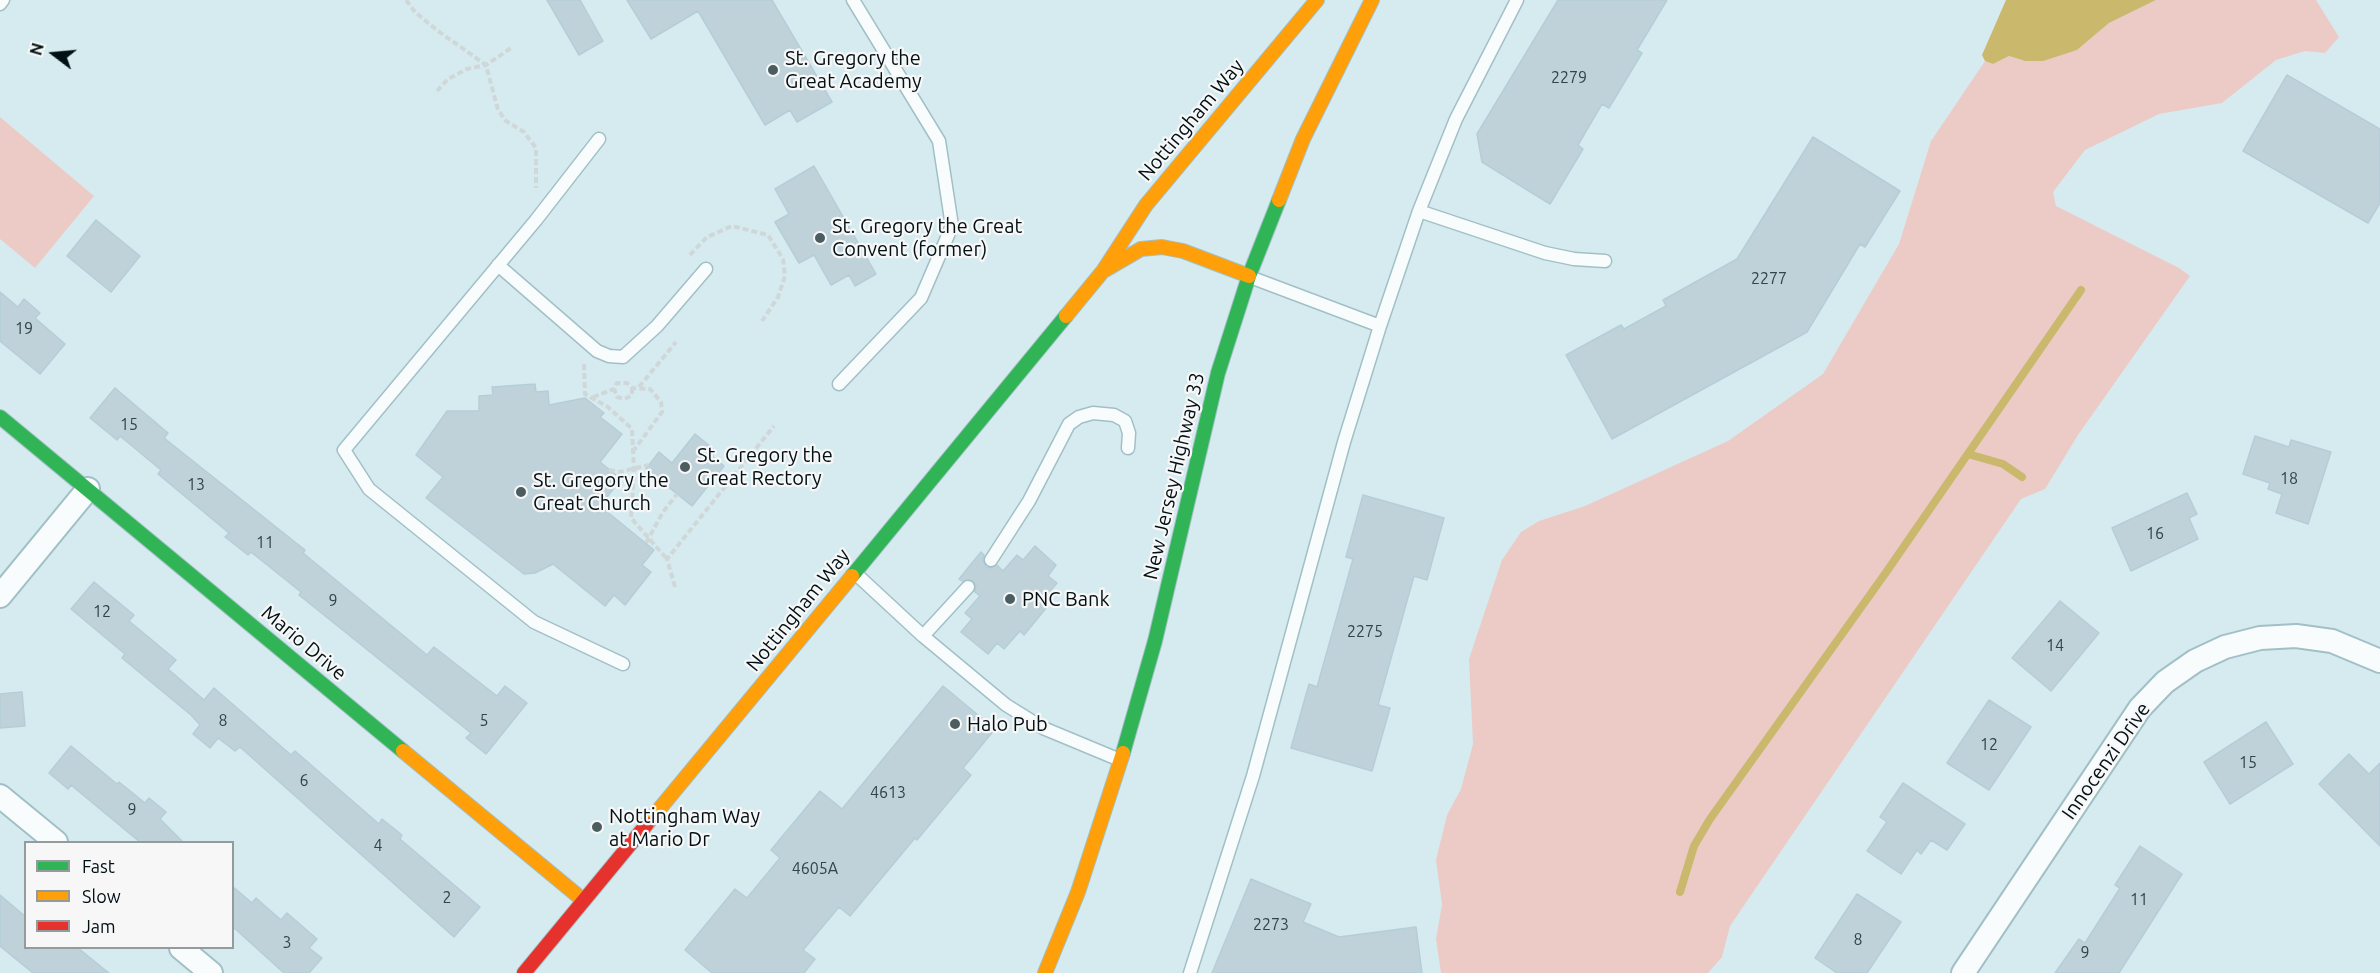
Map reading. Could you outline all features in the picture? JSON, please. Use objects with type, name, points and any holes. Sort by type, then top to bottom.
[{"type":"street","name":"Nottingham Way","points":[[524,973],[1103,271],[1146,205],[1317,0]]},
{"type":"street","name":"New Jersey Highway 33","points":[[1046,973],[1078,892],[1121,760],[1155,641],[1194,466],[1218,373],[1249,276],[1303,139],[1343,54],[1372,0]]},
{"type":"street","name":"Nottingham Way","points":[[1103,271],[1141,249],[1162,247],[1183,251],[1249,276]]},
{"type":"street","name":"Mario Drive","points":[[0,417],[583,900]]},
{"type":"street","points":[[0,596],[88,489]]},
{"type":"street","name":"Innocenzi Drive","points":[[1963,973],[2140,708],[2165,682],[2195,661],[2225,647],[2260,638],[2296,636],[2332,641],[2380,661]]},
{"type":"street","points":[[0,796],[54,841]]},
{"type":"street","points":[[181,949],[211,973]]},
{"type":"lane","points":[[0,4],[3,0]]},
{"type":"lane","points":[[839,384],[921,298],[952,226],[939,141],[853,0]]},
{"type":"lane","points":[[1190,973],[1253,776],[1344,442],[1380,326],[1419,211],[1456,119],[1517,0]]},
{"type":"lane","points":[[599,139],[344,450],[369,489],[534,622],[623,664]]},
{"type":"lane","points":[[1419,211],[1545,253],[1574,260],[1605,261]]},
{"type":"lane","points":[[498,265],[595,350],[609,356],[623,357],[657,326],[706,269]]},
{"type":"lane","points":[[1249,276],[1380,326]]},
{"type":"lane","points":[[991,560],[1029,501],[1059,442],[1074,421],[1093,413],[1114,415],[1125,421],[1129,433],[1128,448]]},
{"type":"lane","points":[[854,572],[923,636],[1006,705],[1043,728],[1121,760]]},
{"type":"lane","points":[[923,636],[968,587]]},
{"type":"path","points":[[406,0],[430,24],[486,65],[498,111],[506,121],[524,132],[536,148],[536,191]]},
{"type":"path","points":[[437,91],[448,79],[467,69],[486,65],[511,48]]},
{"type":"path","points":[[690,255],[707,237],[732,226],[768,235],[783,259],[785,276],[778,297],[762,321]]},
{"type":"path","points":[[639,387],[676,342]]},
{"type":"path","points":[[595,350],[584,365],[585,394],[593,397],[632,429],[634,470],[631,518],[667,559],[675,587]]},
{"type":"path","points":[[593,397],[614,389],[617,383],[627,383],[632,388],[632,395],[625,399],[617,397],[614,389]]},
{"type":"path","points":[[632,388],[650,389],[662,402],[662,412],[633,451]]},
{"type":"path","points":[[667,559],[774,426]]},
{"type":"path","points":[[609,470],[620,472],[649,465]]},
{"type":"path","points":[[646,543],[663,512],[677,494]]},
{"type":"shaded area","points":[[2006,0],[2156,0],[2109,23],[2077,50],[2043,61],[2025,61],[2009,56],[1993,64],[1985,61],[1982,55]]},
{"type":"shaded area","points":[[2156,0],[2316,0],[2339,37],[2325,53],[2305,51],[2276,60],[2222,103],[2159,114],[2085,150],[2053,192],[2056,206],[2179,268],[2190,276],[2078,435],[2045,489],[2021,499],[1730,926],[1722,957],[1708,973],[1441,973],[1436,939],[1442,904],[1436,860],[1447,815],[1461,789],[1473,744],[1469,659],[1502,560],[1521,532],[1539,521],[1585,506],[1728,441],[1823,374],[1899,244],[1931,141],[1985,61],[1993,64],[2009,56],[2025,61],[2077,50],[2109,23]]},
{"type":"shaded area","points":[[0,117],[94,196],[35,268],[0,239]]},
{"type":"building","points":[[547,0],[580,0],[603,41],[579,55]]},
{"type":"building","name":"St. Gregory the Great Academy","points":[[627,0],[772,0],[832,102],[797,122],[790,110],[765,125],[698,11],[651,39]]},
{"type":"building","points":[[1558,0],[1667,0],[1637,50],[1642,53],[1609,108],[1602,104],[1578,145],[1583,149],[1550,204],[1482,162],[1477,134]]},
{"type":"building","points":[[2287,75],[2380,129],[2380,203],[2368,223],[2243,151]]},
{"type":"building","points":[[1813,137],[1900,191],[1865,247],[1860,244],[1807,332],[1612,439],[1566,355],[1621,325],[1624,329],[1666,306],[1663,300],[1737,259]]},
{"type":"building","name":"St. Gregory the Great Convent (former)","points":[[814,166],[876,274],[855,286],[849,275],[831,285],[814,255],[799,263],[775,222],[789,214],[775,189]]},
{"type":"building","points":[[96,220],[140,256],[111,292],[67,256]]},
{"type":"building","points":[[0,292],[18,307],[24,299],[40,313],[35,318],[65,344],[40,374],[0,341]]},
{"type":"building","name":"St. Gregory the Great Church","points":[[535,384],[536,392],[548,391],[549,405],[585,398],[604,413],[600,417],[622,434],[600,462],[621,479],[600,506],[654,550],[642,565],[651,572],[625,605],[614,595],[605,606],[553,564],[535,573],[524,574],[426,498],[443,477],[416,455],[447,411],[479,411],[479,396],[493,395],[492,387]]},
{"type":"building","points":[[115,388],[168,433],[164,438],[305,550],[303,553],[427,655],[434,647],[497,696],[505,686],[527,703],[486,754],[466,738],[471,733],[299,595],[301,592],[251,552],[248,555],[225,537],[229,533],[158,474],[161,470],[120,436],[117,440],[90,418]]},
{"type":"building","name":"St. Gregory the Great Rectory","points":[[695,434],[716,451],[712,456],[724,466],[692,506],[646,469],[659,452],[672,463]]},
{"type":"building","points":[[2255,436],[2289,447],[2291,440],[2331,452],[2308,524],[2276,513],[2282,494],[2268,489],[2270,483],[2243,474]]},
{"type":"building","points":[[2187,493],[2197,514],[2189,518],[2198,539],[2131,571],[2112,528]]},
{"type":"building","points":[[1363,495],[1444,518],[1427,580],[1414,576],[1378,705],[1390,708],[1372,771],[1291,748],[1309,684],[1317,687],[1353,559],[1346,557]]},
{"type":"building","name":"PNC Bank","points":[[1035,546],[1056,565],[1048,576],[1057,583],[1041,602],[1047,607],[1024,635],[1020,631],[1004,649],[997,643],[988,654],[961,632],[972,619],[965,613],[980,596],[975,592],[976,585],[973,581],[959,579],[981,552],[984,555],[983,560],[986,567],[991,568],[997,565],[1003,571],[1017,555],[1023,560]]},
{"type":"building","points":[[94,582],[134,615],[129,621],[176,660],[168,669],[204,700],[214,688],[291,755],[295,751],[379,824],[382,819],[402,835],[400,839],[480,907],[454,937],[240,747],[235,751],[218,738],[210,748],[193,734],[200,725],[191,715],[122,658],[125,654],[71,609]]},
{"type":"building","points":[[2060,601],[2099,633],[2051,691],[2012,658]]},
{"type":"building","points":[[943,686],[995,729],[963,768],[971,775],[917,840],[915,838],[850,916],[839,907],[803,950],[815,959],[804,973],[712,973],[685,950],[735,889],[747,898],[780,858],[771,850],[820,791],[842,809]]},
{"type":"building","points":[[22,692],[25,726],[0,728],[0,694]]},
{"type":"building","points":[[1989,700],[2031,727],[1989,790],[1947,763]]},
{"type":"building","points":[[2266,722],[2293,764],[2230,804],[2204,762]]},
{"type":"building","points":[[71,746],[117,784],[119,782],[145,803],[149,798],[166,812],[160,819],[182,841],[139,841],[71,785],[68,789],[49,773]]},
{"type":"building","points":[[2349,754],[2369,774],[2380,763],[2380,846],[2319,784]]},
{"type":"building","points":[[1903,783],[1965,824],[1947,850],[1931,840],[1921,854],[1917,850],[1901,874],[1867,851],[1887,822],[1880,817]]},
{"type":"building","points":[[2140,846],[2182,874],[2119,973],[2055,973],[2079,939],[2085,943],[2120,888],[2115,885]]},
{"type":"building","points":[[1251,879],[1311,904],[1303,922],[1339,937],[1416,927],[1422,973],[1212,973]]},
{"type":"building","points":[[234,888],[252,903],[256,898],[281,920],[287,913],[317,939],[309,948],[322,958],[309,973],[284,973],[234,928]]},
{"type":"building","points":[[1857,894],[1901,922],[1867,973],[1837,973],[1815,958]]},
{"type":"building","points":[[0,895],[24,915],[24,949],[79,949],[109,973],[33,973],[0,946]]},
{"type":"waterway","points":[[1680,892],[1694,846],[1710,819],[1887,571],[2081,290]]},
{"type":"waterway","points":[[1968,454],[2003,464],[2022,477]]},
{"type":"traffic: fast","points":[[1123,753],[1155,641],[1218,373],[1249,276],[1279,200]]},
{"type":"traffic: fast","points":[[852,576],[1066,316]]},
{"type":"traffic: fast","points":[[0,417],[403,751]]},
{"type":"traffic: slow","points":[[1066,316],[1103,271],[1146,205],[1317,0]]},
{"type":"traffic: slow","points":[[1279,200],[1303,139],[1372,0]]},
{"type":"traffic: slow","points":[[1105,270],[1141,249],[1162,247],[1183,251],[1249,276]]},
{"type":"traffic: slow","points":[[647,824],[852,576]]},
{"type":"traffic: slow","points":[[403,751],[583,900]]},
{"type":"traffic: slow","points":[[1045,973],[1078,892],[1123,753]]},
{"type":"traffic: jam","points":[[524,973],[647,824]]},
{"type":"place","name":"St. Gregory the Great Academy","points":[[773,70]]},
{"type":"place","name":"St. Gregory the Great Convent (former)","points":[[820,238]]},
{"type":"place","name":"St. Gregory the Great Rectory","points":[[685,467]]},
{"type":"place","name":"St. Gregory the Great Church","points":[[521,492]]},
{"type":"place","name":"PNC Bank","points":[[1010,599]]},
{"type":"place","name":"Halo Pub","points":[[955,724]]},
{"type":"place","name":"Nottingham Way at Mario Dr","points":[[597,827]]}]
